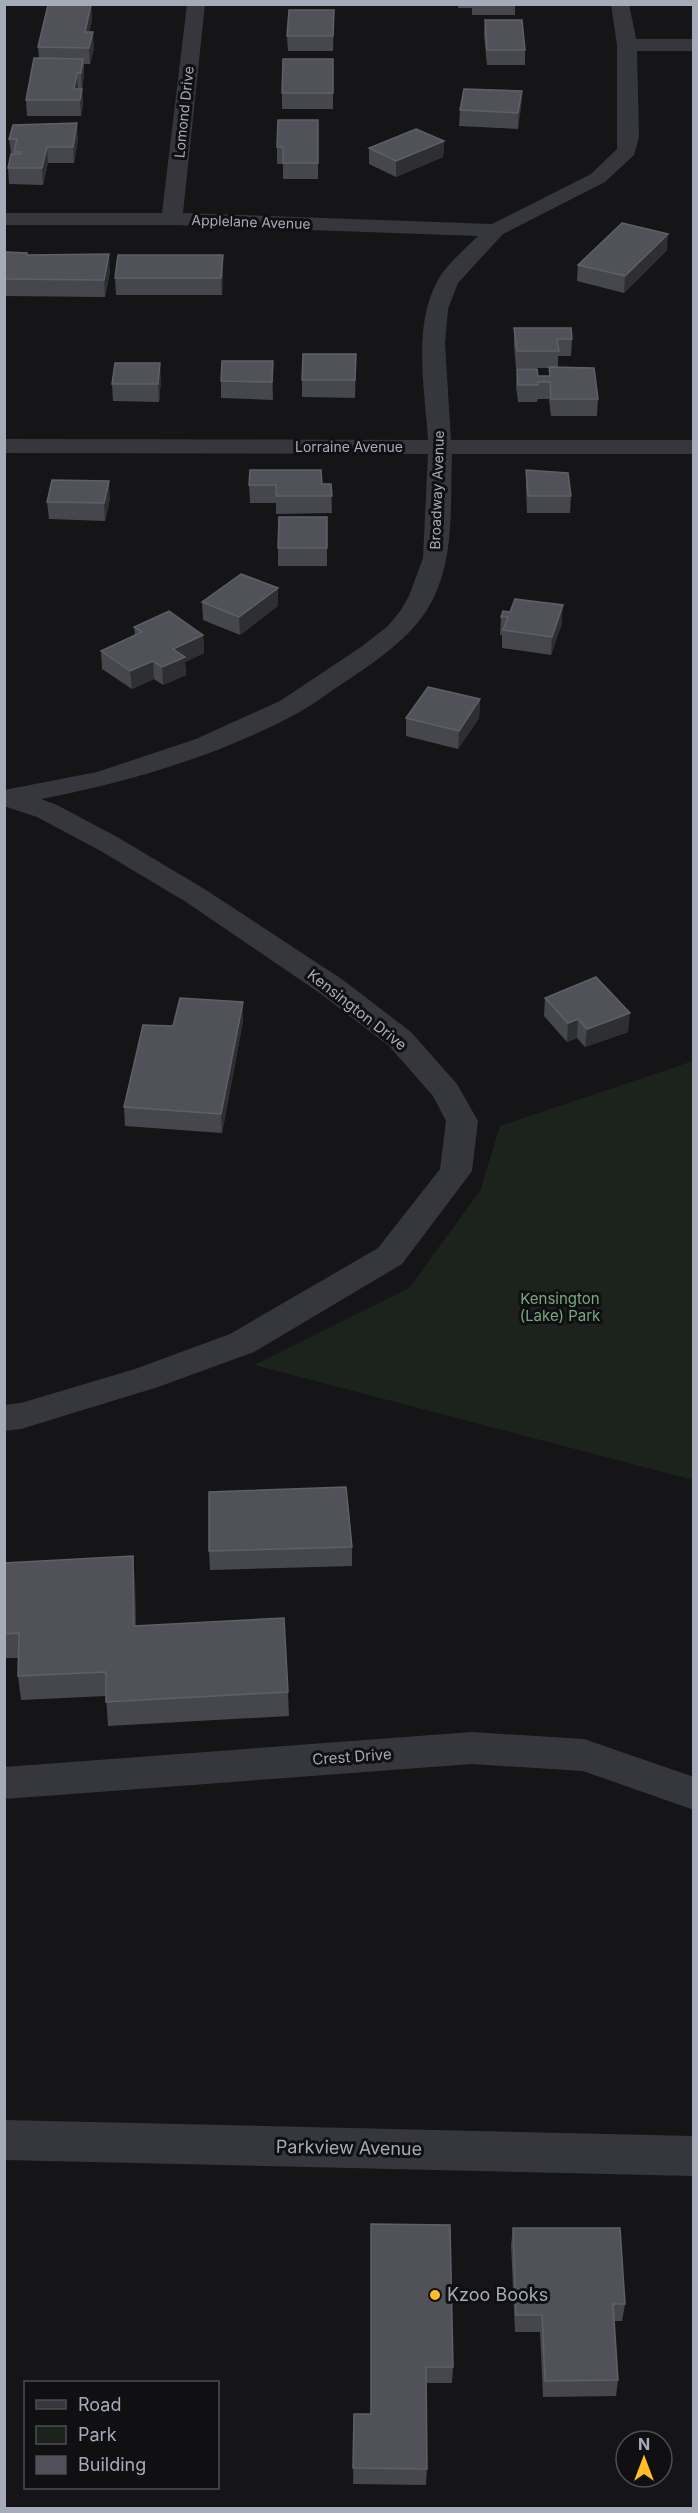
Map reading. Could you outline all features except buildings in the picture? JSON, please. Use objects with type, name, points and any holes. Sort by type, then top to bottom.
[{"type":"street","name":"Lomond Drive","points":[[172,219],[196,4]]},
{"type":"street","name":"Broadway Avenue","points":[[6,797],[103,779],[206,745],[289,707],[370,653],[397,631],[412,613],[426,586],[435,558],[440,447],[434,344],[437,309],[448,281],[496,230],[598,178],[627,151],[629,138],[627,45],[620,4]]},
{"type":"street","points":[[627,45],[693,45]]},
{"type":"street","name":"Applelane Avenue","points":[[4,219],[172,219],[496,230]]},
{"type":"street","name":"Lorraine Avenue","points":[[4,446],[693,447]]},
{"type":"street","name":"Kensington Drive","points":[[4,1418],[21,1416],[146,1378],[242,1343],[390,1256],[456,1171],[462,1121],[446,1091],[400,1039],[332,987],[196,896],[109,844],[47,811],[6,797]]},
{"type":"street","name":"Crest Drive","points":[[4,1784],[472,1748],[584,1755],[693,1794]]},
{"type":"street","name":"Parkview Avenue","points":[[4,2140],[693,2156]]},
{"type":"green space","name":"Kensington (Lake) Park","points":[[693,1061],[693,1480],[254,1365],[409,1288],[480,1191],[500,1126]]},
{"type":"place","name":"Kzoo Books","points":[[435,2295]]}]
